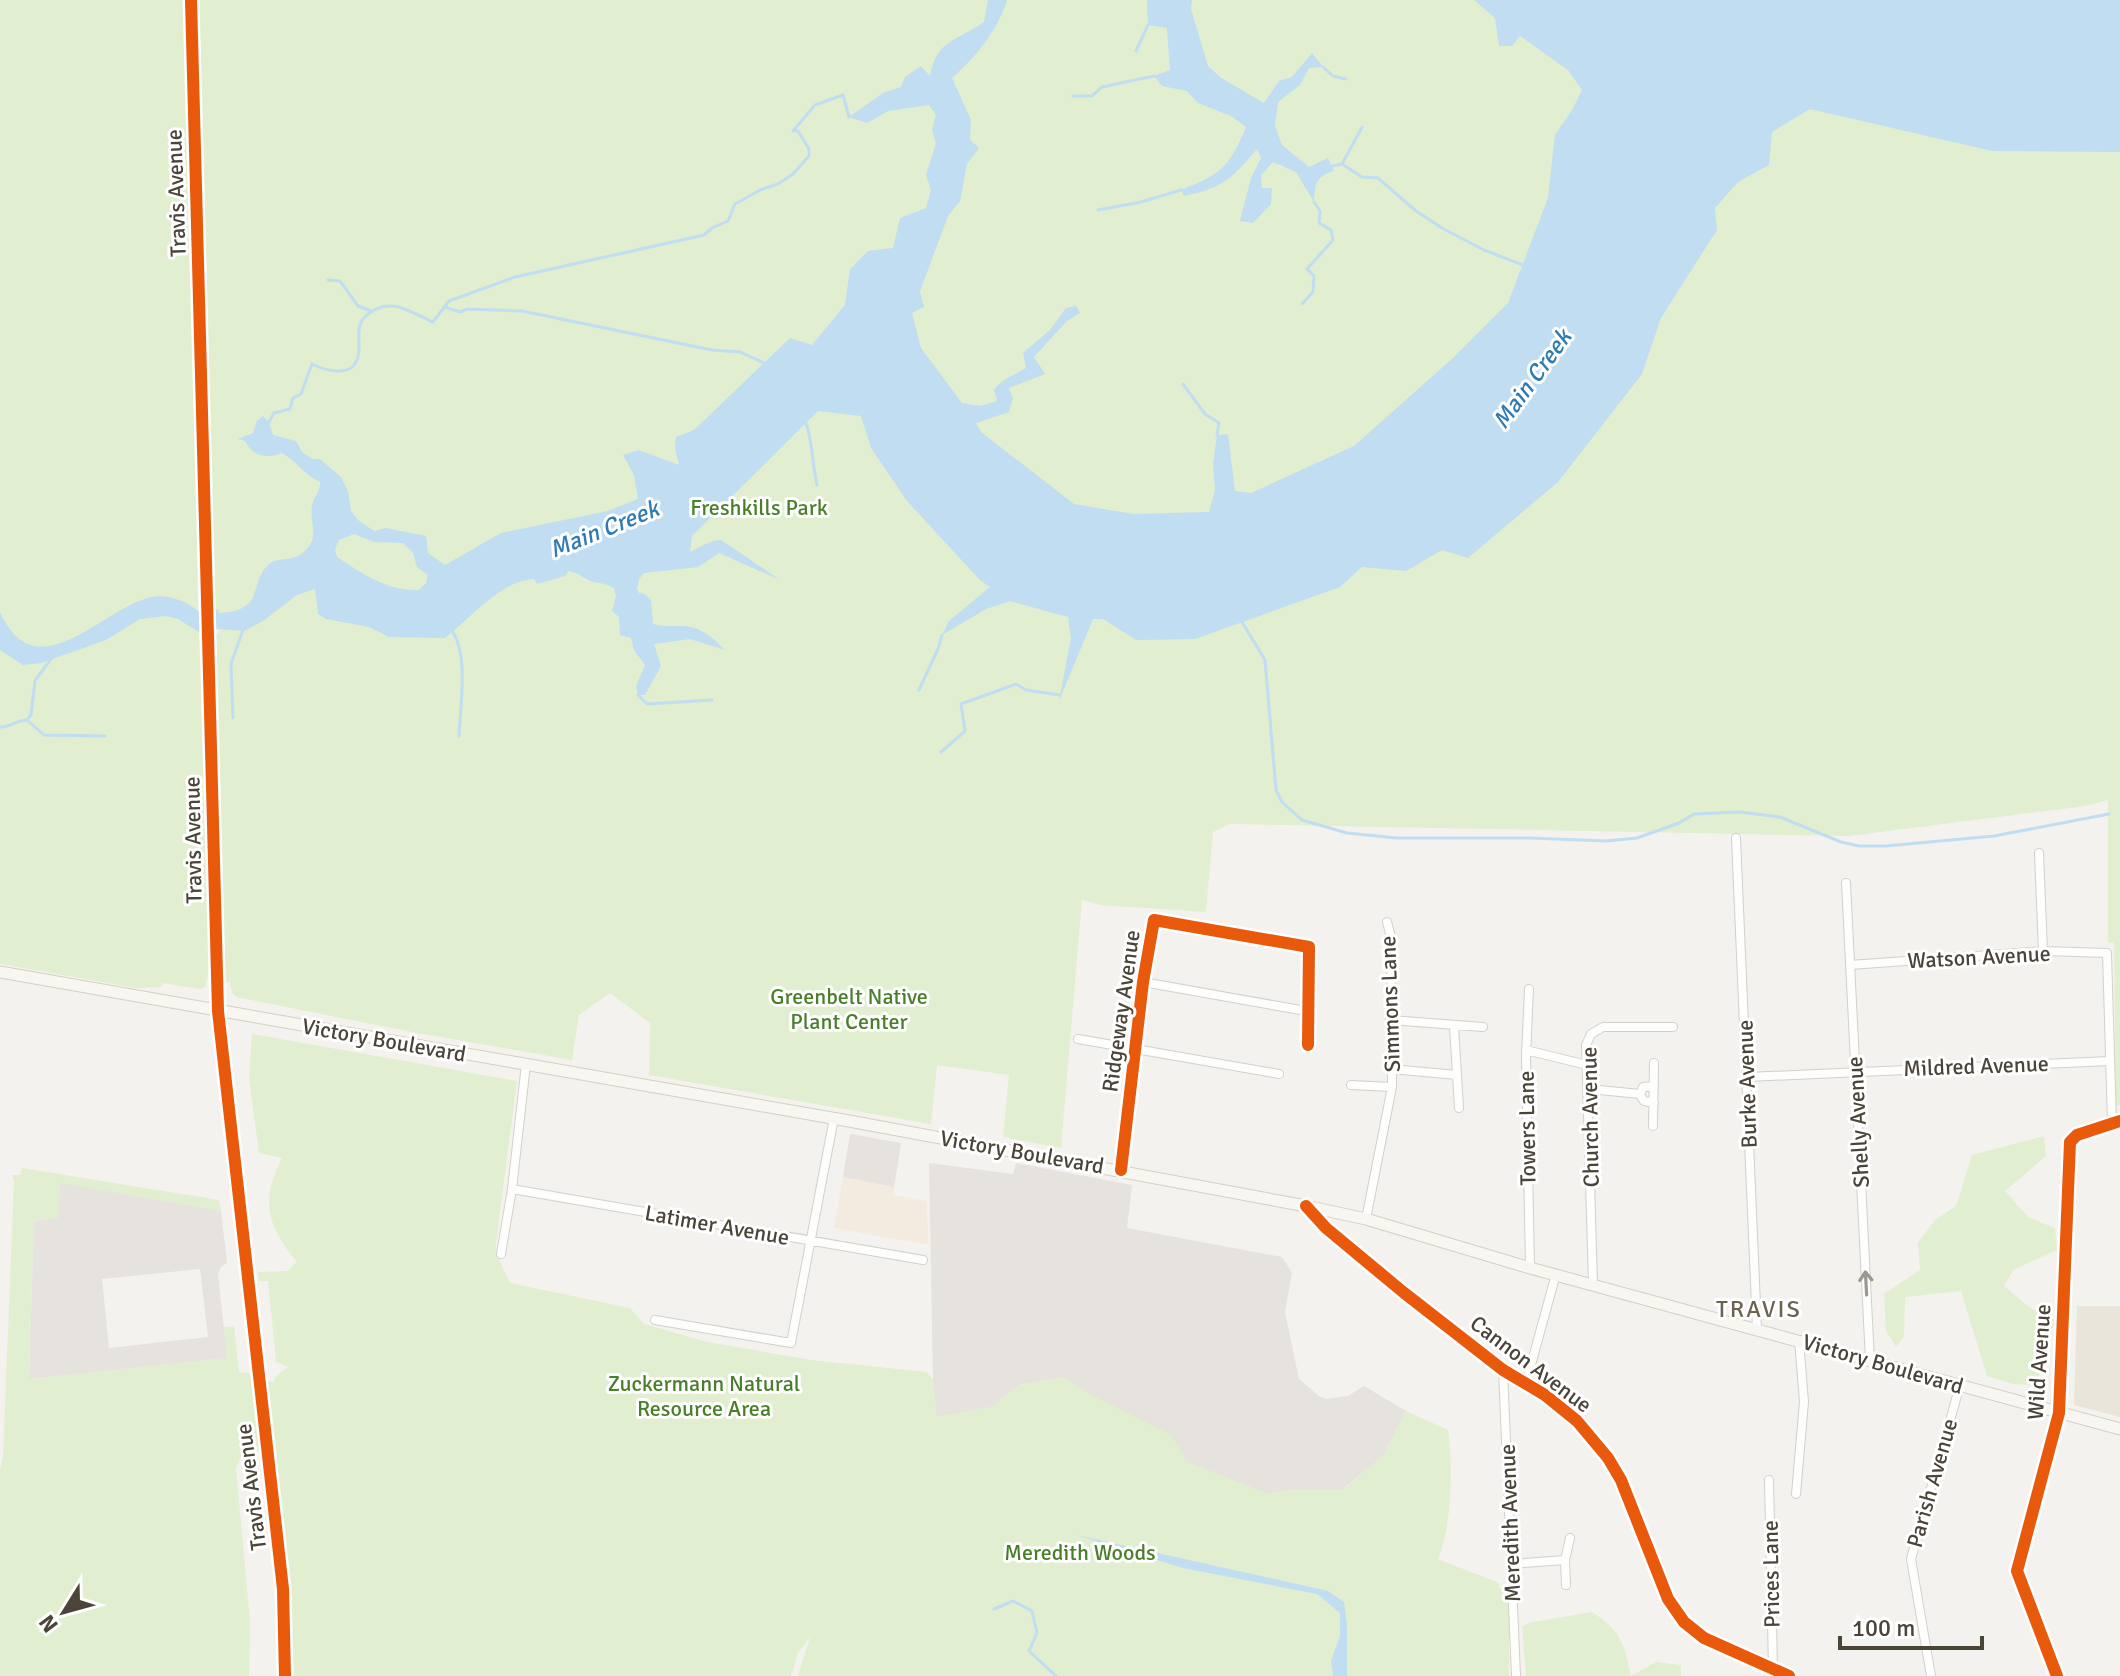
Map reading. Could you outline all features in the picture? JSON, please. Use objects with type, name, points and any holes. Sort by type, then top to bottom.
[{"type":"main road","name":"Victory Boulevard","points":[[0,972],[834,1118],[1306,1206],[1366,1219],[1530,1268],[2120,1429]]},
{"type":"street","name":"Travis Avenue","points":[[191,0],[218,1011],[283,1589],[285,1676]]},
{"type":"street","name":"Burke Avenue","points":[[1736,838],[1757,1329]]},
{"type":"street","points":[[2039,853],[2043,951]]},
{"type":"street","name":"Shelly Avenue","points":[[1846,883],[1870,1361]]},
{"type":"street","name":"Ridgeway Avenue","points":[[1121,1170],[1143,982],[1154,920],[1309,947],[1308,1045]]},
{"type":"street","name":"Simmons Lane","points":[[1366,1219],[1392,1087],[1391,937],[1387,922]]},
{"type":"street","name":"Watson Avenue","points":[[1850,965],[2043,951],[2107,953],[2110,1061]]},
{"type":"street","points":[[1143,982],[1306,1011]]},
{"type":"street","name":"Towers Lane","points":[[1529,989],[1526,1050],[1530,1268]]},
{"type":"street","points":[[1390,1020],[1483,1027]]},
{"type":"street","points":[[1454,1026],[1459,1108]]},
{"type":"street","name":"Church Avenue","points":[[1593,1284],[1586,1045],[1591,1034],[1603,1027],[1673,1027]]},
{"type":"street","points":[[1078,1039],[1279,1074]]},
{"type":"street","points":[[1526,1050],[1587,1065]]},
{"type":"street","name":"Mildred Avenue","points":[[1747,1077],[2110,1061]]},
{"type":"street","points":[[2110,1061],[2116,1122]]},
{"type":"street","points":[[1653,1126],[1654,1063]]},
{"type":"street","points":[[501,1254],[512,1189],[526,1064]]},
{"type":"street","points":[[1391,1069],[1457,1075]]},
{"type":"street","name":"Simmons Lane","points":[[1351,1085],[1392,1087]]},
{"type":"street","points":[[1640,1094],[1643,1087],[1654,1086]]},
{"type":"street","points":[[1589,1089],[1640,1094]]},
{"type":"street","points":[[1640,1094],[1644,1101],[1654,1103]]},
{"type":"street","points":[[655,1320],[791,1343],[834,1118]]},
{"type":"street","name":"Wild Avenue","points":[[2057,1676],[2017,1571],[2059,1413],[2071,1139],[2116,1122]]},
{"type":"street","name":"Latimer Avenue","points":[[512,1189],[923,1260]]},
{"type":"street","name":"Cannon Avenue","points":[[1306,1206],[1334,1235],[1503,1370],[1570,1414],[1590,1434],[1621,1480],[1668,1599],[1684,1622],[1704,1638],[1789,1676]]},
{"type":"street","points":[[1526,1383],[1556,1274]]},
{"type":"street","points":[[1796,1494],[1803,1432],[1799,1340]]},
{"type":"street","name":"Meredith Avenue","points":[[1503,1370],[1516,1676]]},
{"type":"street","name":"Parish Avenue","points":[[1931,1676],[1911,1559],[1960,1385]]},
{"type":"street","name":"Prices Lane","points":[[1769,1480],[1773,1669]]},
{"type":"street","points":[[1566,1585],[1565,1560],[1570,1538]]},
{"type":"street","points":[[1512,1564],[1565,1560]]},
{"type":"shaded area","points":[[850,1134],[901,1143],[893,1195],[926,1201],[929,1245],[834,1228]]},
{"type":"shaded area","points":[[850,1134],[901,1143],[894,1187],[843,1177]]},
{"type":"shaded area","points":[[929,1163],[1013,1174],[1016,1163],[1132,1185],[1127,1228],[1282,1257],[1292,1273],[1285,1312],[1299,1379],[1327,1399],[1348,1396],[1364,1386],[1406,1411],[1383,1456],[1343,1489],[1301,1489],[1256,1496],[1191,1467],[1064,1377],[1019,1385],[992,1407],[936,1417]]},
{"type":"shaded area","points":[[60,1183],[221,1211],[227,1263],[218,1274],[227,1358],[29,1379],[34,1221],[58,1218]],"holes":[[[200,1269],[208,1337],[109,1348],[102,1279]]]},
{"type":"shaded area","points":[[2077,1306],[2120,1306],[2120,1417],[2074,1405]]},
{"type":"green space","points":[[0,0],[186,0],[196,380],[198,611],[206,787],[209,971],[205,987],[200,989],[163,983],[161,987],[136,988],[0,964]]},
{"type":"green space","name":"Freshkills Park","points":[[199,0],[2120,0],[2120,1105],[2116,1106],[2114,943],[2108,942],[2108,800],[2086,806],[1849,836],[1229,824],[1213,832],[1206,912],[1100,905],[1082,900],[1061,1148],[1003,1137],[1009,1075],[937,1065],[931,1124],[649,1075],[650,1023],[610,993],[579,1015],[572,1060],[236,997],[230,982],[226,982],[215,697],[215,634],[219,633],[218,611],[215,610],[207,370]]},
{"type":"green space","points":[[252,1034],[517,1081],[496,1243],[496,1253],[510,1283],[630,1308],[644,1324],[707,1342],[811,1360],[927,1372],[933,1380],[937,1417],[992,1407],[1019,1385],[1064,1377],[1090,1394],[1170,1434],[1188,1462],[1269,1494],[1301,1489],[1344,1489],[1383,1456],[1406,1411],[1448,1430],[1450,1496],[1443,1546],[1438,1559],[1499,1583],[1499,1588],[1504,1589],[1509,1599],[1509,1676],[798,1676],[810,1637],[798,1653],[791,1676],[294,1676],[288,1579],[268,1381],[274,1382],[275,1377],[288,1367],[276,1362],[268,1281],[259,1281],[258,1272],[287,1271],[297,1262],[279,1237],[270,1213],[271,1187],[282,1158],[259,1153],[249,1079]]},
{"type":"green space","points":[[2044,1136],[2046,1156],[2005,1191],[2028,1217],[2055,1228],[2057,1250],[2013,1270],[2004,1286],[2029,1307],[2055,1320],[2036,1385],[2013,1384],[1987,1376],[1961,1291],[1905,1297],[1904,1337],[1896,1347],[1886,1331],[1884,1294],[1920,1270],[1918,1243],[1935,1220],[1956,1206],[1972,1155]]},
{"type":"green space","points":[[22,1168],[219,1200],[221,1211],[60,1184],[58,1218],[34,1221],[29,1369],[30,1379],[226,1358],[224,1327],[234,1326],[239,1372],[249,1373],[253,1380],[261,1446],[256,1453],[243,1452],[236,1468],[250,1621],[249,1676],[0,1676],[0,1469],[3,1457],[12,1175],[21,1175]]},
{"type":"green space","points":[[1592,1612],[1609,1625],[1620,1639],[1631,1676],[1526,1676],[1522,1626]]},
{"type":"green space","points":[[1656,1662],[1681,1665],[1681,1676],[1631,1676]]},
{"type":"water","name":"Main Creek","points":[[988,0],[1007,0],[985,42],[952,78],[971,120],[970,140],[979,148],[967,164],[960,201],[948,216],[920,291],[924,307],[912,313],[921,348],[962,403],[980,406],[997,401],[994,390],[1005,379],[1026,368],[1023,353],[1050,330],[1066,308],[1076,306],[1080,313],[1067,321],[1034,357],[1045,374],[1009,388],[1013,398],[1009,412],[976,423],[981,432],[1074,504],[1133,514],[1209,512],[1215,490],[1213,465],[1217,435],[1228,434],[1235,491],[1251,493],[1354,446],[1453,358],[1508,303],[1548,198],[1555,135],[1582,90],[1568,70],[1520,36],[1512,46],[1499,46],[1495,18],[1474,0],[2120,0],[2120,152],[1992,151],[1810,109],[1772,132],[1769,165],[1738,182],[1715,208],[1717,230],[1661,318],[1642,374],[1558,482],[1468,558],[1442,550],[1406,571],[1362,567],[1340,587],[1195,639],[1136,640],[1103,619],[1093,619],[1059,701],[1071,638],[1068,617],[1010,601],[986,609],[942,635],[949,621],[990,587],[907,501],[871,448],[861,416],[818,411],[692,536],[690,552],[720,540],[780,580],[719,553],[698,567],[644,573],[639,579],[639,593],[651,600],[653,624],[694,628],[710,636],[725,650],[690,639],[654,644],[661,666],[645,695],[638,695],[636,686],[645,665],[634,650],[631,638],[620,635],[619,617],[612,611],[616,596],[614,588],[569,571],[565,576],[537,584],[534,579],[510,586],[486,602],[445,638],[389,637],[369,627],[326,619],[318,614],[315,589],[297,595],[263,621],[244,631],[219,629],[199,632],[178,619],[166,616],[140,619],[106,640],[41,663],[23,665],[0,650],[0,612],[15,635],[32,645],[51,646],[71,639],[132,604],[152,597],[170,597],[198,611],[218,610],[219,613],[234,611],[250,602],[268,565],[298,556],[310,544],[313,538],[312,505],[320,485],[282,453],[261,455],[238,439],[253,433],[257,421],[263,416],[269,422],[273,435],[296,441],[302,452],[312,459],[320,459],[341,477],[348,491],[351,511],[358,520],[374,531],[386,528],[426,536],[428,553],[445,565],[501,533],[608,511],[638,499],[634,475],[623,455],[639,450],[679,465],[676,437],[694,430],[790,338],[812,345],[845,305],[850,269],[868,251],[893,248],[900,218],[926,208],[931,190],[926,175],[936,143],[932,130],[936,115],[929,105],[888,111],[867,123],[849,117],[883,93],[901,87],[905,77],[921,66],[930,76],[937,55],[943,48],[984,22]],"holes":[[[354,534],[374,542],[403,543],[413,553],[417,567],[428,575],[426,583],[419,590],[396,588],[337,557],[335,549],[339,540]]]},
{"type":"water","points":[[1147,0],[1192,0],[1191,9],[1208,66],[1221,78],[1264,103],[1279,81],[1292,77],[1312,53],[1323,67],[1309,68],[1300,85],[1278,102],[1275,126],[1282,145],[1309,167],[1328,158],[1334,171],[1323,175],[1318,182],[1314,202],[1296,172],[1273,162],[1261,175],[1262,188],[1272,188],[1271,204],[1253,223],[1240,221],[1251,178],[1261,158],[1257,149],[1226,180],[1184,196],[1181,190],[1215,174],[1229,161],[1246,127],[1231,116],[1198,103],[1187,91],[1162,86],[1154,76],[1170,70],[1167,28],[1148,25]]},
{"type":"water","points":[[1076,1535],[1328,1591],[1344,1602],[1347,1676],[1333,1676],[1331,1661],[1340,1636],[1340,1613],[1317,1594],[1183,1568]]},
{"type":"waterway","points":[[1136,51],[1148,25]]},
{"type":"waterway","points":[[1323,67],[1333,76],[1346,79]]},
{"type":"waterway","points":[[1073,96],[1092,96],[1102,87],[1154,76]]},
{"type":"waterway","points":[[269,422],[274,413],[290,409],[293,398],[301,394],[312,364],[336,371],[354,366],[359,353],[359,327],[366,315],[374,310],[386,306],[398,307],[433,322],[449,301],[515,277],[704,235],[728,221],[735,204],[778,184],[793,174],[809,156],[809,149],[798,131],[793,131],[815,105],[843,95],[849,117]]},
{"type":"waterway","points":[[1332,166],[1342,164],[1362,127]]},
{"type":"waterway","points":[[1342,164],[1362,177],[1378,178],[1416,211],[1442,228],[1484,250],[1523,265]]},
{"type":"waterway","points":[[1098,210],[1181,190]]},
{"type":"waterway","points":[[1302,304],[1313,292],[1314,276],[1307,269],[1333,240],[1331,230],[1319,223],[1320,211],[1314,202]]},
{"type":"waterway","points":[[328,280],[340,281],[358,306],[371,311]]},
{"type":"waterway","points":[[444,307],[460,312],[467,309],[522,311],[712,350],[740,352],[764,363]]},
{"type":"waterway","points":[[1183,384],[1205,414],[1219,423],[1217,435]]},
{"type":"waterway","points":[[806,423],[817,485]]},
{"type":"waterway","points":[[1242,622],[1265,660],[1276,790],[1282,802],[1302,820],[1347,833],[1396,838],[1606,841],[1637,838],[1679,823],[1694,814],[1740,812],[1780,817],[1841,842],[1886,846],[1994,836],[2109,814]]},
{"type":"waterway","points":[[233,718],[231,664],[244,627]]},
{"type":"waterway","points":[[452,631],[462,667],[459,736]]},
{"type":"waterway","points":[[919,690],[942,635]]},
{"type":"waterway","points":[[0,727],[27,720],[31,715],[35,681],[53,656]]},
{"type":"waterway","points":[[941,752],[965,731],[961,704],[1016,684],[1026,690],[1060,695]]},
{"type":"waterway","points":[[638,695],[647,704],[712,700]]},
{"type":"waterway","points":[[27,720],[44,735],[105,736]]},
{"type":"waterway","points":[[994,1609],[1013,1601],[1032,1611],[1037,1633],[1029,1651],[1056,1676]]},
{"type":"cycle path","points":[[191,0],[218,1011],[283,1589],[285,1676]]},
{"type":"cycle path","points":[[1121,1170],[1143,982],[1154,920],[1309,947],[1308,1045]]},
{"type":"cycle path","points":[[2057,1676],[2017,1571],[2059,1413],[2070,1142],[2077,1135],[2120,1121]]},
{"type":"cycle path","points":[[1306,1206],[1326,1228],[1403,1292],[1503,1370],[1545,1395],[1577,1421],[1608,1458],[1621,1480],[1668,1599],[1684,1622],[1704,1638],[1789,1676]]},
{"type":"district","name":"TRAVIS","points":[[1759,1309]]},
{"type":"park label","name":"Greenbelt Native Plant Center","points":[[849,1008]]},
{"type":"park label","name":"Zuckermann Natural Resource Area","points":[[704,1396]]},
{"type":"park label","name":"Meredith Woods","points":[[1080,1552]]}]
